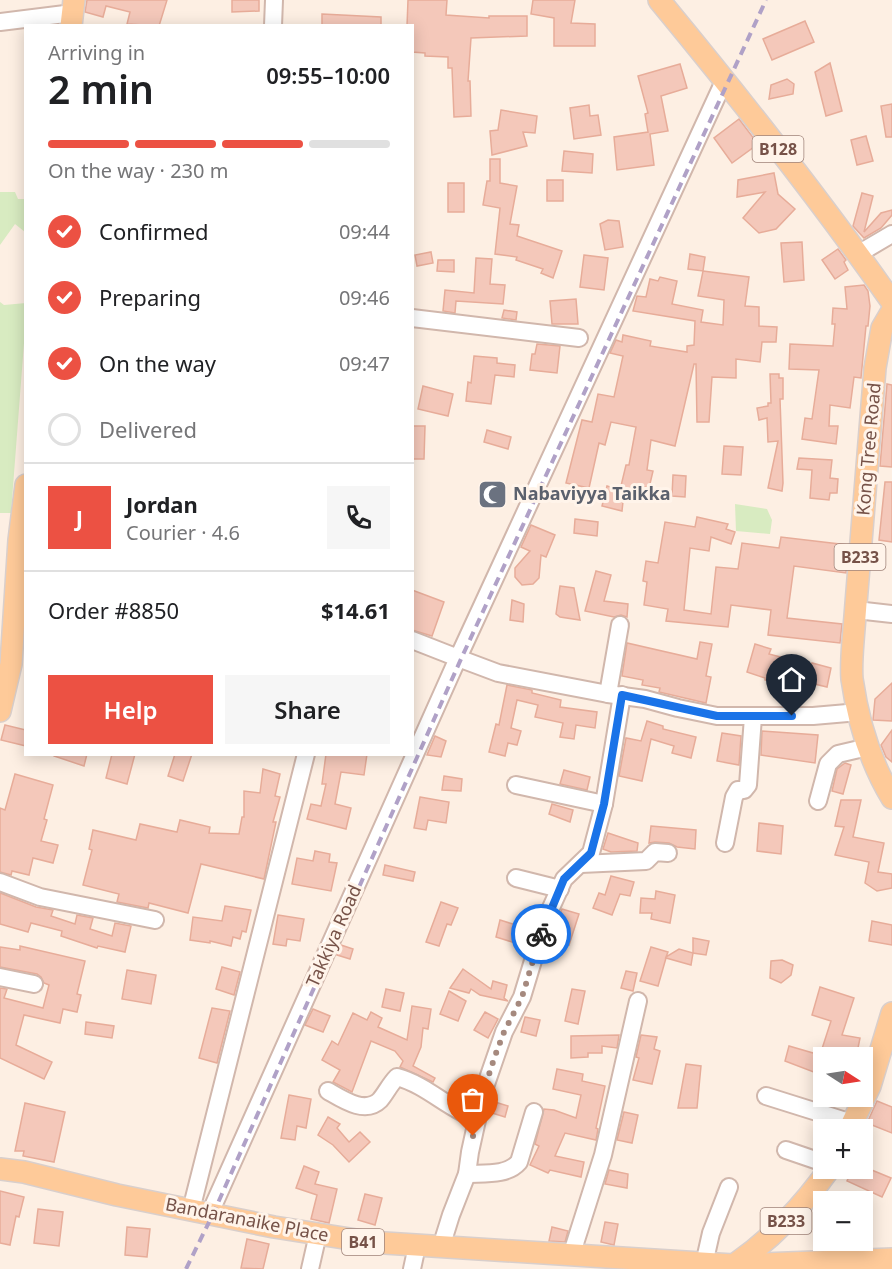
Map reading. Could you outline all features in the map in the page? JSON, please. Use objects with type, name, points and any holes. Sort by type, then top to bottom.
[{"type":"main road","name":"B128","points":[[659,0],[725,79],[892,302]]},
{"type":"main road","name":"Kong Tree Road","points":[[892,311],[882,328],[875,368],[852,641],[852,677],[859,712],[875,768],[892,798]]},
{"type":"main road","points":[[0,711],[11,664],[24,512]]},
{"type":"main road","points":[[854,1119],[870,1086],[892,1013]]},
{"type":"main road","name":"Bandaranaike Place","points":[[0,1169],[24,1172],[117,1195],[201,1212],[369,1242],[732,1267],[892,1259]]},
{"type":"main road","name":"B233","points":[[732,1267],[761,1246],[807,1202],[823,1179]]},
{"type":"street","points":[[273,24],[274,0]]},
{"type":"street","points":[[0,22],[73,13]]},
{"type":"street","name":"Takkiya Road","points":[[414,753],[725,79]]},
{"type":"street","points":[[858,254],[892,234]]},
{"type":"street","points":[[414,318],[579,338]]},
{"type":"street","points":[[856,610],[892,614]]},
{"type":"street","points":[[441,1247],[450,1215],[467,1174],[483,1093],[498,1048],[522,997],[545,921],[564,879],[591,853],[604,804],[620,625]]},
{"type":"street","points":[[414,641],[498,673],[615,694],[717,716],[813,717],[859,712]]},
{"type":"street","points":[[725,843],[734,797],[738,790],[744,790],[748,785],[753,717]]},
{"type":"street","points":[[818,801],[828,764],[838,754],[868,747]]},
{"type":"street","points":[[201,1212],[306,756]]},
{"type":"street","name":"Takkiya Road","points":[[201,1212],[413,756]]},
{"type":"street","points":[[516,785],[604,804]]},
{"type":"street","points":[[582,864],[646,861],[655,852],[668,853]]},
{"type":"street","points":[[516,878],[560,889]]},
{"type":"street","points":[[0,882],[39,897],[155,920]]},
{"type":"street","points":[[0,977],[34,984]]},
{"type":"street","points":[[571,1256],[610,1126],[638,1001]]},
{"type":"street","points":[[328,1091],[346,1102],[372,1106],[397,1077],[418,1085],[460,1113],[477,1119]]},
{"type":"street","points":[[766,1096],[831,1119]]},
{"type":"street","points":[[467,1174],[505,1172],[514,1168],[519,1162],[534,1112]]},
{"type":"street","points":[[786,1150],[813,1159]]},
{"type":"street","points":[[704,1264],[711,1233],[729,1187]]},
{"type":"street","points":[[310,1269],[318,1234]]},
{"type":"street","points":[[412,1269],[417,1246]]},
{"type":"green space","points":[[0,192],[15,192],[18,199],[24,199],[24,231],[15,224],[0,245]]},
{"type":"green space","points":[[0,302],[4,305],[24,303],[24,343],[11,513],[0,513]]},
{"type":"green space","points":[[735,504],[767,509],[772,520],[770,534],[736,531]]},
{"type":"building","points":[[87,0],[167,0],[160,24],[127,24],[130,12],[106,6],[103,17],[85,12]]},
{"type":"building","points":[[232,0],[259,0],[259,11],[232,12]]},
{"type":"building","points":[[408,0],[447,0],[446,15],[489,18],[489,16],[527,16],[527,36],[471,38],[468,81],[470,81],[471,116],[454,117],[452,68],[448,68],[448,57],[425,56],[425,53],[414,52],[414,24],[407,24]]},
{"type":"building","points":[[533,0],[575,0],[571,23],[595,24],[595,46],[554,46],[554,18],[531,14]]},
{"type":"building","points":[[322,14],[381,17],[381,24],[322,24]]},
{"type":"building","points":[[805,21],[814,42],[772,60],[763,39]]},
{"type":"building","points":[[830,63],[842,111],[826,116],[815,72]]},
{"type":"building","points":[[680,64],[687,88],[661,96],[668,131],[650,134],[654,165],[617,170],[614,137],[648,132],[645,114],[648,113],[638,76]]},
{"type":"building","points":[[787,79],[794,84],[793,94],[769,99],[771,85]]},
{"type":"building","points":[[892,104],[892,137],[886,137],[881,106]]},
{"type":"building","points":[[589,105],[590,116],[598,115],[601,135],[574,139],[570,108]]},
{"type":"building","points":[[501,110],[537,116],[535,133],[523,132],[527,146],[492,155],[490,131],[498,130]]},
{"type":"building","points":[[739,119],[758,144],[732,163],[714,138]]},
{"type":"building","points":[[866,136],[873,161],[857,165],[851,140]]},
{"type":"building","points":[[564,151],[593,154],[592,173],[562,171]]},
{"type":"building","points":[[490,159],[500,159],[500,183],[517,186],[510,224],[519,225],[517,236],[562,251],[553,278],[541,273],[543,269],[516,260],[517,257],[495,254],[500,208],[483,205],[487,181],[490,181]]},
{"type":"building","points":[[774,173],[778,194],[795,209],[776,229],[759,233],[743,218],[765,192],[737,197],[738,180]]},
{"type":"building","points":[[547,180],[563,180],[563,201],[547,201]]},
{"type":"building","points":[[448,183],[464,183],[464,212],[448,212]]},
{"type":"building","points":[[862,193],[873,196],[864,232],[881,213],[892,210],[892,215],[881,228],[864,238],[853,226]]},
{"type":"building","points":[[608,220],[619,221],[623,247],[605,250],[600,224]]},
{"type":"building","points":[[802,242],[804,280],[784,282],[781,243]]},
{"type":"building","points":[[838,249],[846,260],[844,262],[848,270],[835,279],[822,260]]},
{"type":"building","points":[[431,252],[433,263],[417,266],[415,255]]},
{"type":"building","points":[[690,254],[705,257],[703,271],[688,269]]},
{"type":"building","points":[[584,255],[608,258],[604,290],[580,287]]},
{"type":"building","points":[[476,258],[492,259],[490,284],[505,285],[503,304],[456,301],[455,313],[443,311],[445,290],[474,293]]},
{"type":"building","points":[[438,260],[454,260],[454,272],[437,271]]},
{"type":"building","points":[[703,271],[749,277],[745,306],[759,307],[759,326],[777,327],[776,342],[762,342],[760,362],[736,359],[736,378],[712,377],[709,422],[697,422],[696,364],[694,364],[675,446],[651,440],[647,470],[653,471],[649,488],[634,485],[632,493],[624,492],[622,511],[602,506],[607,486],[620,490],[626,465],[629,465],[636,427],[611,422],[605,445],[599,443],[589,488],[566,483],[582,420],[592,422],[598,394],[614,397],[623,356],[610,353],[616,340],[622,342],[623,335],[651,341],[650,346],[687,352],[687,346],[694,345],[695,321],[633,311],[637,296],[646,297],[650,279],[658,281],[660,277],[677,281],[672,304],[703,310],[701,322],[723,325],[724,300],[698,296]]},
{"type":"building","points":[[864,285],[868,291],[870,306],[861,378],[854,377],[850,408],[830,405],[829,426],[838,426],[836,444],[802,439],[805,418],[812,419],[819,370],[789,369],[790,344],[833,346],[835,324],[832,324],[833,308],[847,309],[845,287]]},
{"type":"building","points":[[576,299],[578,324],[552,324],[550,301]]},
{"type":"building","points":[[504,310],[517,312],[516,320],[502,318]]},
{"type":"building","points":[[537,344],[560,346],[557,373],[530,370],[532,354],[535,354]]},
{"type":"building","points":[[474,356],[497,358],[497,363],[515,365],[514,377],[495,375],[491,404],[466,401]]},
{"type":"building","points":[[770,374],[779,374],[779,378],[783,378],[783,399],[780,399],[782,491],[768,488],[778,441],[768,442],[767,418],[759,420],[757,408],[768,406],[768,403],[771,403]]},
{"type":"building","points":[[887,384],[892,385],[892,467],[880,466]]},
{"type":"building","points":[[423,386],[453,394],[448,416],[418,409]]},
{"type":"building","points":[[414,426],[425,426],[424,459],[414,459]]},
{"type":"building","points":[[487,430],[511,437],[508,449],[484,442]]},
{"type":"building","points":[[724,446],[743,447],[741,475],[722,474]]},
{"type":"building","points":[[799,458],[832,460],[830,478],[838,479],[837,493],[830,493],[829,500],[810,498],[812,470],[797,469]]},
{"type":"building","points":[[673,475],[686,476],[685,497],[672,496]]},
{"type":"building","points":[[885,482],[892,482],[892,542],[879,540]]},
{"type":"building","points":[[697,517],[728,524],[726,529],[735,532],[731,544],[711,537],[709,551],[690,548],[684,610],[711,614],[716,567],[738,569],[742,543],[779,548],[781,537],[848,545],[846,573],[794,566],[787,618],[842,624],[840,643],[768,635],[771,610],[731,605],[728,627],[666,621],[668,609],[644,605],[647,582],[643,581],[646,561],[658,563],[665,522],[695,527]]},
{"type":"building","points":[[575,519],[598,522],[597,536],[574,533]]},
{"type":"building","points":[[531,525],[555,535],[546,557],[541,555],[539,578],[533,584],[522,585],[515,577],[515,568],[530,551],[521,547]]},
{"type":"building","points":[[596,571],[611,575],[604,601],[628,604],[627,617],[621,615],[614,617],[585,611]]},
{"type":"building","points":[[560,586],[574,588],[580,620],[560,617],[556,614]]},
{"type":"building","points":[[414,591],[444,602],[432,636],[414,631]]},
{"type":"building","points":[[512,600],[524,604],[523,622],[510,620]]},
{"type":"building","points":[[700,642],[712,644],[706,676],[711,677],[706,703],[659,692],[660,688],[642,685],[643,680],[622,676],[627,643],[697,659]]},
{"type":"building","points":[[755,644],[771,649],[769,654],[831,668],[827,687],[802,681],[800,689],[765,680],[765,678],[747,672]]},
{"type":"building","points":[[892,683],[892,721],[873,720],[875,699]]},
{"type":"building","points":[[507,685],[532,690],[532,693],[561,700],[560,707],[597,712],[595,728],[576,725],[574,739],[560,737],[563,723],[535,717],[538,705],[517,700],[511,728],[521,731],[517,745],[508,743],[505,756],[489,752],[496,724],[499,725]]},
{"type":"building","points":[[647,721],[663,726],[663,729],[696,737],[691,758],[672,753],[674,746],[651,739],[642,781],[619,776],[626,738],[641,741]]},
{"type":"building","points":[[5,725],[24,730],[24,746],[1,740]]},
{"type":"building","points":[[892,730],[892,762],[886,757],[881,745]]},
{"type":"building","points":[[762,731],[818,735],[815,763],[761,755]]},
{"type":"building","points":[[722,733],[741,736],[739,765],[717,761]]},
{"type":"building","points":[[435,736],[446,741],[441,757],[427,755]]},
{"type":"building","points":[[54,756],[86,756],[84,766]]},
{"type":"building","points":[[112,756],[134,756],[127,784],[106,778]]},
{"type":"building","points":[[174,756],[191,756],[183,781],[168,776]]},
{"type":"building","points":[[326,756],[367,756],[364,775],[341,772],[335,804],[351,808],[346,829],[307,819],[311,804],[321,806],[326,784],[322,784]]},
{"type":"building","points":[[845,763],[851,765],[843,794],[832,791],[837,769]]},
{"type":"building","points":[[263,769],[280,774],[275,796],[280,797],[273,822],[276,822],[264,879],[201,864],[188,913],[149,903],[148,908],[117,902],[119,894],[83,885],[92,850],[89,849],[93,830],[136,840],[140,824],[177,832],[180,820],[210,827],[209,833],[239,834],[242,817],[244,817],[244,791],[260,793]]},
{"type":"building","points":[[564,770],[590,777],[587,790],[560,784]]},
{"type":"building","points":[[15,774],[53,785],[41,841],[58,845],[53,863],[33,858],[29,875],[12,871],[11,875],[0,872],[0,808],[5,810]]},
{"type":"building","points":[[444,776],[462,779],[461,791],[442,790]]},
{"type":"building","points":[[420,797],[449,802],[446,823],[428,820],[426,830],[414,828]]},
{"type":"building","points":[[841,800],[861,800],[853,837],[884,843],[878,872],[892,874],[892,888],[877,891],[865,883],[869,862],[835,855],[844,827],[835,826]]},
{"type":"building","points":[[552,804],[573,810],[570,822],[549,814]]},
{"type":"building","points":[[759,823],[783,826],[781,854],[757,851]]},
{"type":"building","points":[[651,826],[696,830],[695,849],[677,847],[669,843],[649,843]]},
{"type":"building","points":[[608,833],[638,843],[637,851],[611,852],[603,849]]},
{"type":"building","points":[[315,851],[330,854],[329,862],[337,863],[331,891],[292,884],[297,858],[313,861]]},
{"type":"building","points":[[385,865],[415,872],[413,881],[383,875]]},
{"type":"building","points":[[611,876],[634,882],[630,896],[620,894],[612,915],[593,908],[599,893],[605,895]]},
{"type":"building","points":[[656,891],[675,895],[670,923],[651,919],[652,913],[640,913],[641,898],[655,899]]},
{"type":"building","points":[[0,893],[36,907],[53,910],[51,916],[75,924],[77,915],[93,918],[90,929],[112,936],[115,923],[131,926],[125,952],[98,946],[97,948],[61,936],[62,931],[31,923],[28,932],[0,924]]},
{"type":"building","points":[[441,902],[458,908],[451,925],[447,924],[439,946],[426,942]]},
{"type":"building","points":[[225,906],[251,910],[246,932],[242,931],[240,939],[233,937],[231,946],[210,941],[210,943],[190,940],[193,917],[222,921]]},
{"type":"building","points":[[562,909],[579,914],[569,945],[551,939]]},
{"type":"building","points":[[278,915],[304,919],[300,941],[287,939],[286,946],[273,944]]},
{"type":"building","points":[[500,920],[529,929],[525,946],[496,937]]},
{"type":"building","points":[[872,921],[892,925],[892,945],[869,941]]},
{"type":"building","points":[[693,938],[709,941],[706,955],[693,953]]},
{"type":"building","points":[[341,945],[353,949],[350,959],[337,955]]},
{"type":"building","points":[[20,946],[85,961],[77,994],[81,995],[77,1012],[63,1009],[60,1023],[24,1015],[16,1045],[52,1062],[44,1079],[0,1058],[0,988],[7,989],[4,998],[43,1008],[49,985],[44,983],[37,974],[0,967],[0,947],[20,950]]},
{"type":"building","points":[[651,947],[668,952],[666,957],[679,949],[693,953],[691,965],[666,958],[658,986],[640,981]]},
{"type":"building","points":[[782,960],[793,965],[791,975],[781,983],[770,978],[771,961]]},
{"type":"building","points":[[222,967],[240,972],[234,995],[216,989]]},
{"type":"building","points":[[463,969],[491,989],[493,981],[507,985],[504,998],[508,1001],[480,995],[471,989],[469,993],[450,988]]},
{"type":"building","points":[[127,970],[156,975],[151,1004],[122,999]]},
{"type":"building","points":[[626,971],[637,973],[633,991],[621,988]]},
{"type":"building","points":[[820,987],[854,998],[842,1035],[860,1038],[858,1047],[823,1047],[831,1021],[812,1015]]},
{"type":"building","points":[[386,989],[404,993],[400,1011],[382,1007]]},
{"type":"building","points":[[572,989],[585,991],[578,1024],[565,1021]]},
{"type":"building","points":[[449,991],[466,1001],[458,1021],[440,1014]]},
{"type":"building","points":[[412,1006],[431,1009],[428,1029],[423,1028],[421,1047],[413,1066],[435,1078],[433,1082],[400,1067],[403,1061],[395,1051],[371,1041],[352,1092],[333,1082],[340,1070],[322,1060],[332,1041],[338,1045],[353,1013],[367,1020],[371,1012],[382,1018],[378,1027],[407,1040]]},
{"type":"building","points":[[212,1008],[230,1011],[217,1063],[199,1058]]},
{"type":"building","points":[[313,1009],[330,1016],[323,1032],[305,1025]]},
{"type":"building","points":[[485,1012],[498,1019],[488,1038],[474,1030]]},
{"type":"building","points":[[525,1017],[540,1020],[536,1036],[521,1032]]},
{"type":"building","points":[[86,1022],[114,1026],[112,1038],[85,1034]]},
{"type":"building","points":[[619,1035],[617,1048],[602,1046],[602,1053],[588,1053],[588,1057],[571,1058],[571,1036]]},
{"type":"building","points":[[641,1035],[657,1037],[654,1049],[660,1051],[652,1084],[633,1080],[639,1058],[636,1057]]},
{"type":"building","points":[[789,1046],[813,1053],[813,1072],[785,1061]]},
{"type":"building","points":[[686,1064],[701,1066],[697,1108],[678,1108]]},
{"type":"building","points":[[557,1069],[583,1074],[582,1081],[605,1086],[596,1128],[598,1129],[596,1140],[565,1133],[555,1156],[584,1162],[581,1177],[550,1170],[548,1173],[530,1165],[539,1146],[535,1144],[544,1109],[576,1118],[581,1095],[553,1089]]},
{"type":"building","points":[[289,1095],[311,1099],[306,1128],[297,1126],[295,1140],[281,1138]]},
{"type":"building","points":[[877,1101],[892,1107],[892,1133],[873,1125],[873,1119],[869,1119]]},
{"type":"building","points":[[495,1102],[508,1106],[505,1117],[492,1113]]},
{"type":"building","points":[[25,1103],[65,1112],[54,1162],[23,1156],[24,1151],[15,1151]]},
{"type":"building","points":[[624,1112],[638,1115],[632,1143],[617,1140]]},
{"type":"building","points":[[328,1117],[340,1124],[337,1128],[349,1142],[360,1132],[370,1142],[349,1162],[333,1145],[318,1135]]},
{"type":"building","points":[[304,1166],[319,1172],[315,1184],[337,1189],[329,1223],[311,1219],[317,1195],[296,1188]]},
{"type":"building","points":[[609,1170],[628,1174],[627,1188],[605,1184]]},
{"type":"building","points":[[873,1171],[891,1178],[882,1197],[847,1181],[848,1179],[873,1179]]},
{"type":"building","points":[[0,1191],[24,1197],[19,1217],[16,1216],[10,1245],[0,1243]]},
{"type":"building","points":[[365,1194],[382,1198],[375,1225],[358,1220]]},
{"type":"building","points":[[38,1209],[63,1212],[59,1246],[34,1243]]},
{"type":"building","points":[[605,1222],[618,1224],[614,1245],[601,1242]]},
{"type":"building","points":[[127,1227],[150,1229],[147,1257],[125,1255]]},
{"type":"building","points":[[552,1227],[568,1231],[565,1242],[549,1241]]},
{"type":"building","points":[[247,1239],[269,1244],[263,1269],[241,1268]]},
{"type":"railway","points":[[186,1269],[213,1214],[461,659],[766,0]]},
{"type":"way so far","points":[[473,1136],[495,1056],[504,1032],[522,997],[541,934]]},
{"type":"place","name":"Nabaviyya Taikka","points":[[492,494]]},
{"type":"route","points":[[541,934],[564,879],[591,853],[604,804],[622,695],[717,716],[792,716]]}]
